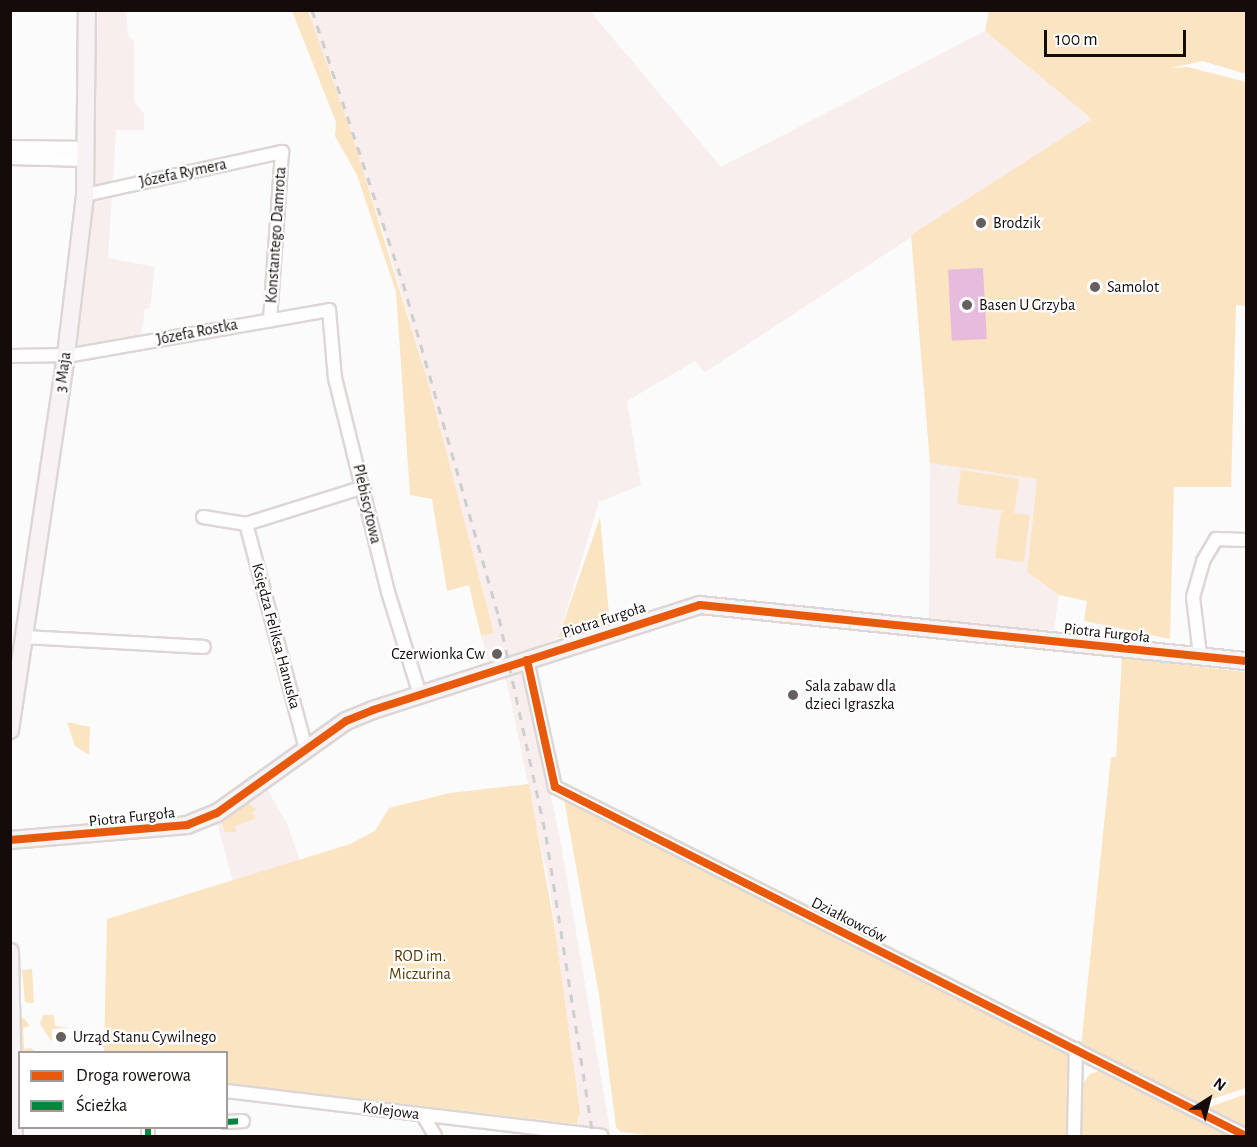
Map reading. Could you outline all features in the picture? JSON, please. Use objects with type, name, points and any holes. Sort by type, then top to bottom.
[{"type":"street","name":"3 Maja","points":[[10,730],[16,658],[26,637],[66,356],[85,195],[87,10]]},
{"type":"street","points":[[10,147],[87,154]]},
{"type":"street","name":"Józefa Rymera","points":[[85,195],[282,152]]},
{"type":"street","name":"Konstantego Damrota","points":[[270,318],[282,152]]},
{"type":"street","points":[[10,158],[87,154]]},
{"type":"street","name":"Józefa Rostka","points":[[10,356],[66,356],[270,318],[329,310]]},
{"type":"street","name":"Plebiscytowa","points":[[329,310],[335,378],[364,487],[388,592],[420,695]]},
{"type":"street","points":[[202,517],[246,524],[364,487]]},
{"type":"street","name":"Księdza Feliksa Hanuska","points":[[246,524],[306,749]]},
{"type":"street","points":[[1200,655],[1193,597],[1203,561],[1216,539],[1246,540]]},
{"type":"street","name":"Piotra Furgoła","points":[[10,840],[187,825],[217,813],[251,791],[346,721],[675,611],[716,605],[1246,661]]},
{"type":"street","points":[[26,637],[204,647]]},
{"type":"street","name":"Działkowców","points":[[527,660],[555,787],[1246,1136]]},
{"type":"street","points":[[10,952],[12,1037],[16,1064],[14,1137]]},
{"type":"street","points":[[1074,1137],[1076,1049]]},
{"type":"street","name":"Kolejowa","points":[[228,1091],[556,1134],[602,1137]]},
{"type":"street","points":[[423,1115],[435,1137]]},
{"type":"street","points":[[228,1122],[243,1121]]},
{"type":"shaded area","points":[[98,11],[126,11],[128,35],[134,41],[134,102],[144,113],[144,130],[116,130],[108,258],[155,267],[150,308],[145,309],[141,335],[75,347],[93,186]]},
{"type":"shaded area","points":[[308,11],[590,11],[721,167],[985,31],[1092,119],[705,372],[695,361],[627,401],[641,485],[599,502],[558,638],[521,654],[561,844],[611,1136],[576,1136],[580,1113],[550,890],[507,683],[503,676],[494,679],[481,636],[494,632],[429,386],[383,231]]},
{"type":"shaded area","name":"Brodzik","points":[[981,215],[989,223],[981,231],[973,223]]},
{"type":"shaded area","name":"Basen U Grzyba","points":[[983,268],[987,339],[952,341],[948,270]]},
{"type":"shaded area","points":[[930,463],[1037,479],[1027,572],[1059,595],[1054,630],[929,624]]},
{"type":"shaded area","points":[[267,789],[287,824],[300,861],[233,882],[217,822]]},
{"type":"green space","points":[[292,11],[308,11],[351,132],[429,386],[494,633],[481,636],[469,585],[447,591],[432,499],[410,495],[396,292],[357,175],[335,136],[336,122]]},
{"type":"green space","points":[[989,11],[1246,11],[1246,74],[1203,61],[1170,68],[1188,67],[1246,82],[1246,306],[1236,305],[1231,487],[1174,487],[1170,639],[1084,621],[1087,601],[1059,595],[1027,572],[1037,479],[930,463],[911,235],[1092,119],[985,31]]},
{"type":"green space","points":[[961,470],[1019,479],[1014,513],[1030,515],[1024,562],[995,558],[1001,512],[1005,511],[957,504]]},
{"type":"green space","points":[[600,517],[610,625],[558,638]]},
{"type":"green space","points":[[1122,658],[1246,672],[1246,1088],[1197,1104],[1081,1047],[1111,757],[1116,757]]},
{"type":"green space","points":[[67,722],[90,727],[89,755],[75,746]]},
{"type":"green space","name":"ROD im. Miczurina","points":[[529,784],[556,935],[580,1113],[577,1124],[228,1083],[228,1051],[104,1051],[107,919],[350,844],[375,831],[389,808],[450,793]]},
{"type":"green space","points":[[564,799],[1071,1054],[1069,1136],[656,1136],[621,1132],[616,1127],[599,995]]},
{"type":"green space","points":[[248,803],[256,810],[252,812],[256,818],[235,826],[236,832],[225,832],[221,819]]},
{"type":"green space","points":[[32,969],[34,1003],[29,1003],[25,1002],[22,970]]},
{"type":"green space","points":[[43,1015],[54,1015],[55,1026],[69,1028],[52,1029],[52,1042],[40,1024]]},
{"type":"green space","points":[[24,1018],[30,1026],[23,1028],[24,1049],[31,1048],[35,1051],[19,1050],[20,1019]]},
{"type":"green space","points":[[1099,1071],[1234,1136],[1077,1136],[1080,1088],[1090,1074]]},
{"type":"green space","points":[[1246,1094],[1246,1133],[1201,1110]]},
{"type":"railway","points":[[312,10],[403,283],[499,618],[546,836],[593,1136]]},
{"type":"marked path","points":[[228,1122],[243,1121]]},
{"type":"marked path","points":[[148,1129],[148,1136]]},
{"type":"cycle path","points":[[10,840],[187,825],[217,813],[346,721],[373,710],[700,605],[1246,661]]},
{"type":"cycle path","points":[[527,660],[555,787],[1246,1136]]},
{"type":"place","name":"Brodzik","points":[[981,223]]},
{"type":"place","name":"Samolot","points":[[1095,287]]},
{"type":"place","name":"Basen U Grzyba","points":[[967,305]]},
{"type":"place","name":"Czerwionka Cw","points":[[497,654]]},
{"type":"place","name":"Sala zabaw dla dzieci Igraszka","points":[[793,695]]},
{"type":"place","name":"Urząd Stanu Cywilnego","points":[[61,1037]]}]
